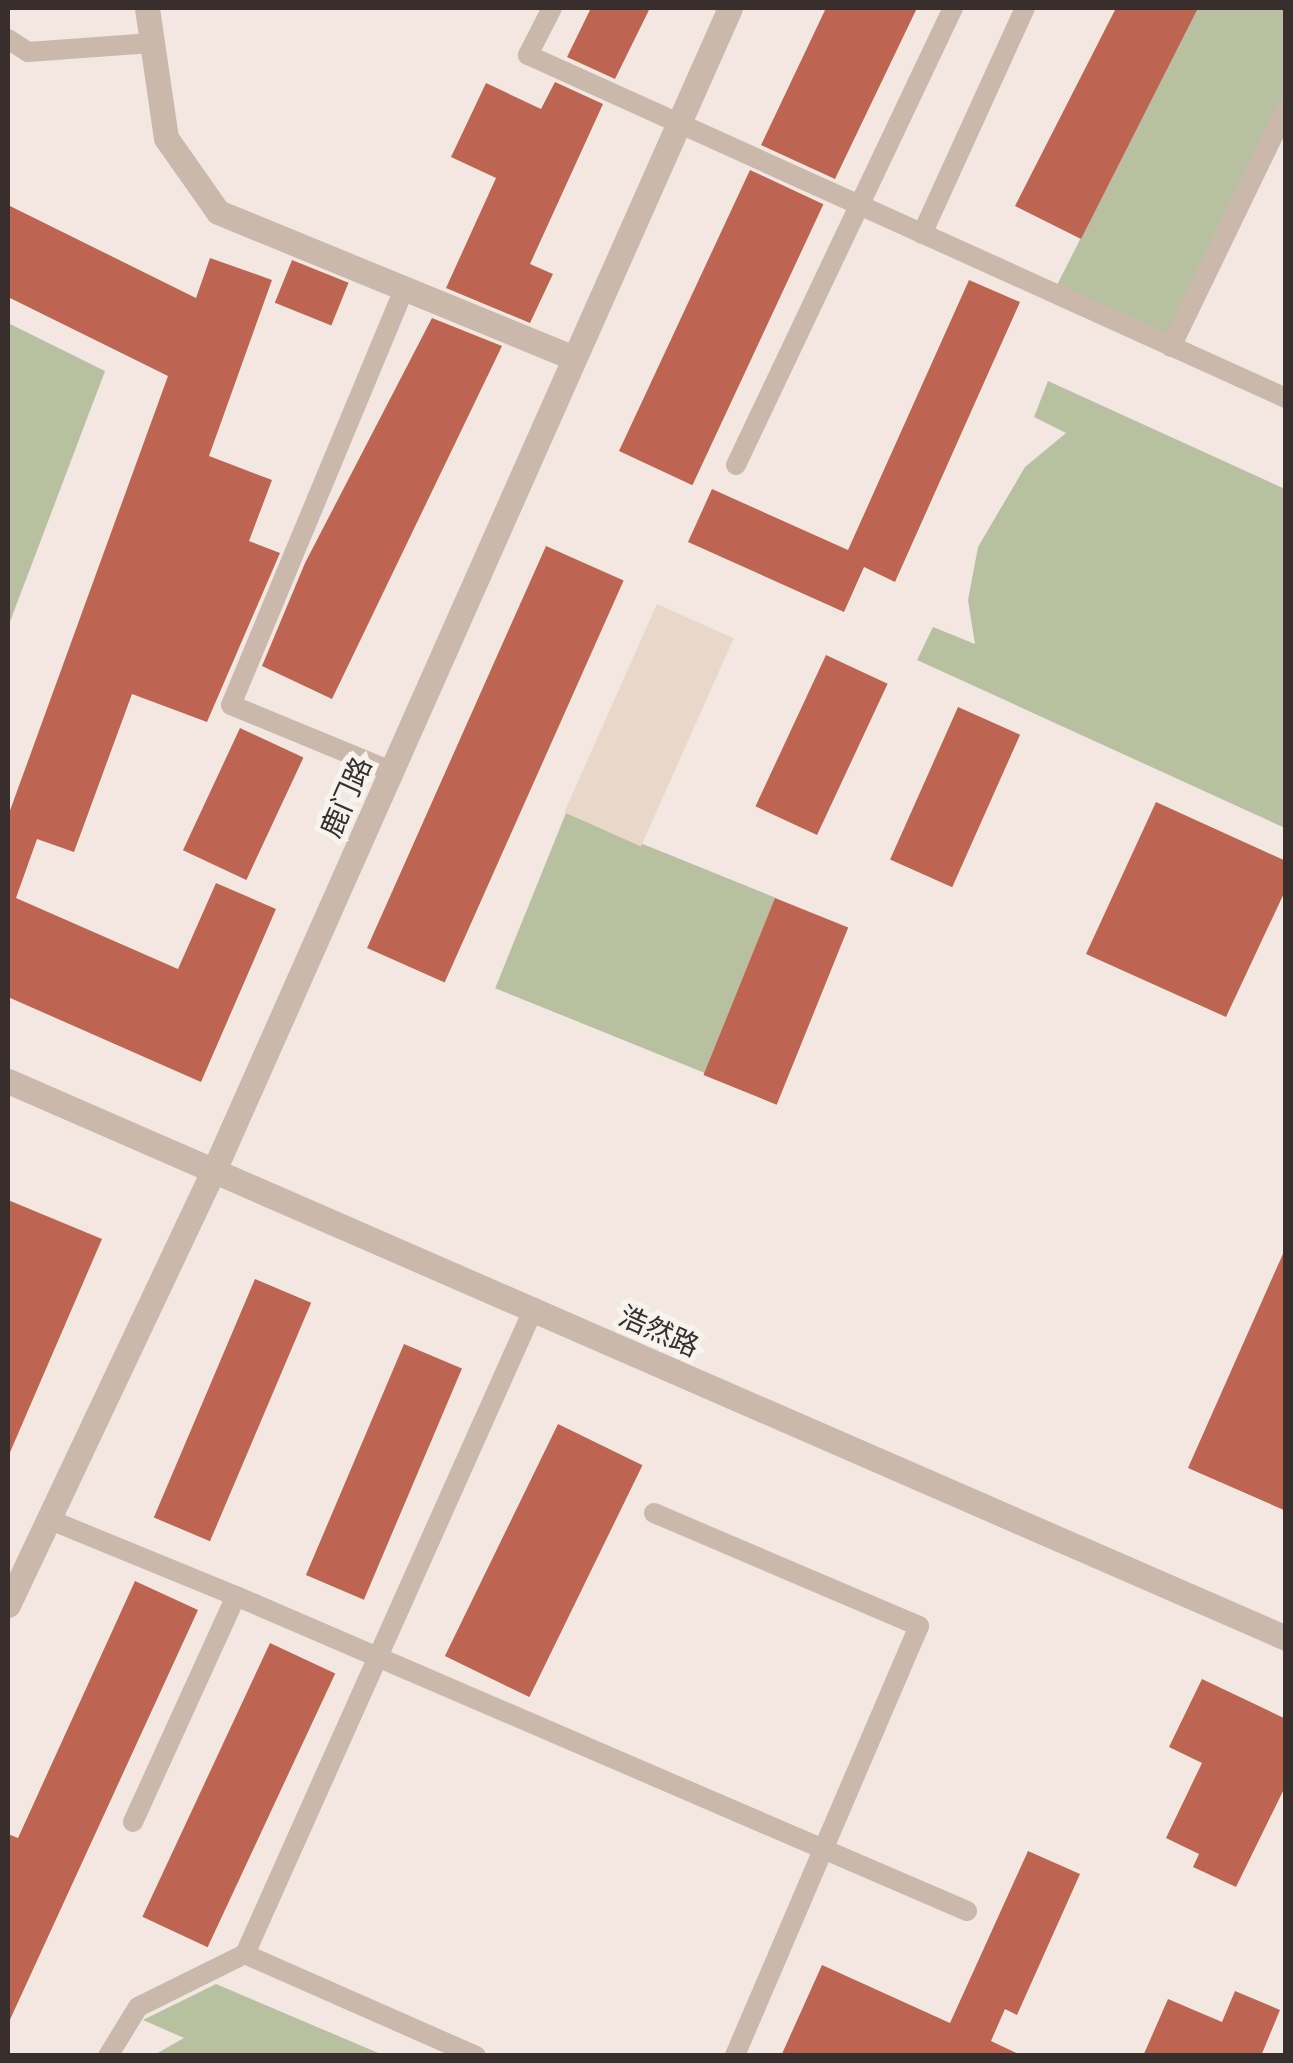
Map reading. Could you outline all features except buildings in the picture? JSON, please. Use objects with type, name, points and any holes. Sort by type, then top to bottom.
[{"type":"street","points":[[146,8],[166,138],[218,212],[574,358]]},
{"type":"street","name":"鹿门路","points":[[8,1606],[215,1168],[730,8]]},
{"type":"street","name":"浩然路","points":[[8,1081],[1286,1638]]},
{"type":"lane","points":[[552,8],[528,55],[1286,398]]},
{"type":"lane","points":[[736,465],[862,207],[953,8]]},
{"type":"lane","points":[[922,234],[1025,8]]},
{"type":"lane","points":[[8,39],[28,52],[152,43]]},
{"type":"lane","points":[[1172,347],[1286,109]]},
{"type":"lane","points":[[390,771],[232,704],[404,288]]},
{"type":"lane","points":[[108,2056],[138,2007],[245,1954],[534,1308]]},
{"type":"lane","points":[[654,1513],[919,1626],[735,2056]]},
{"type":"lane","points":[[48,1519],[825,1846],[966,1911]]},
{"type":"lane","points":[[133,1822],[236,1596]]},
{"type":"lane","points":[[245,1954],[476,2056]]},
{"type":"green space","points":[[1197,8],[1285,8],[1285,109],[1171,347],[1053,293]]},
{"type":"green space","points":[[8,323],[105,371],[8,627]]},
{"type":"green space","points":[[1048,381],[1285,489],[1285,828],[917,660],[933,627],[975,644],[968,600],[978,547],[1025,467],[1066,433],[1034,417]]},
{"type":"green space","points":[[566,813],[776,898],[705,1073],[495,988]]},
{"type":"green space","points":[[216,1984],[383,2055],[154,2055],[184,2038],[143,2020]]},
{"type":"shaded area","points":[[657,604],[734,638],[641,846],[564,812]]}]
